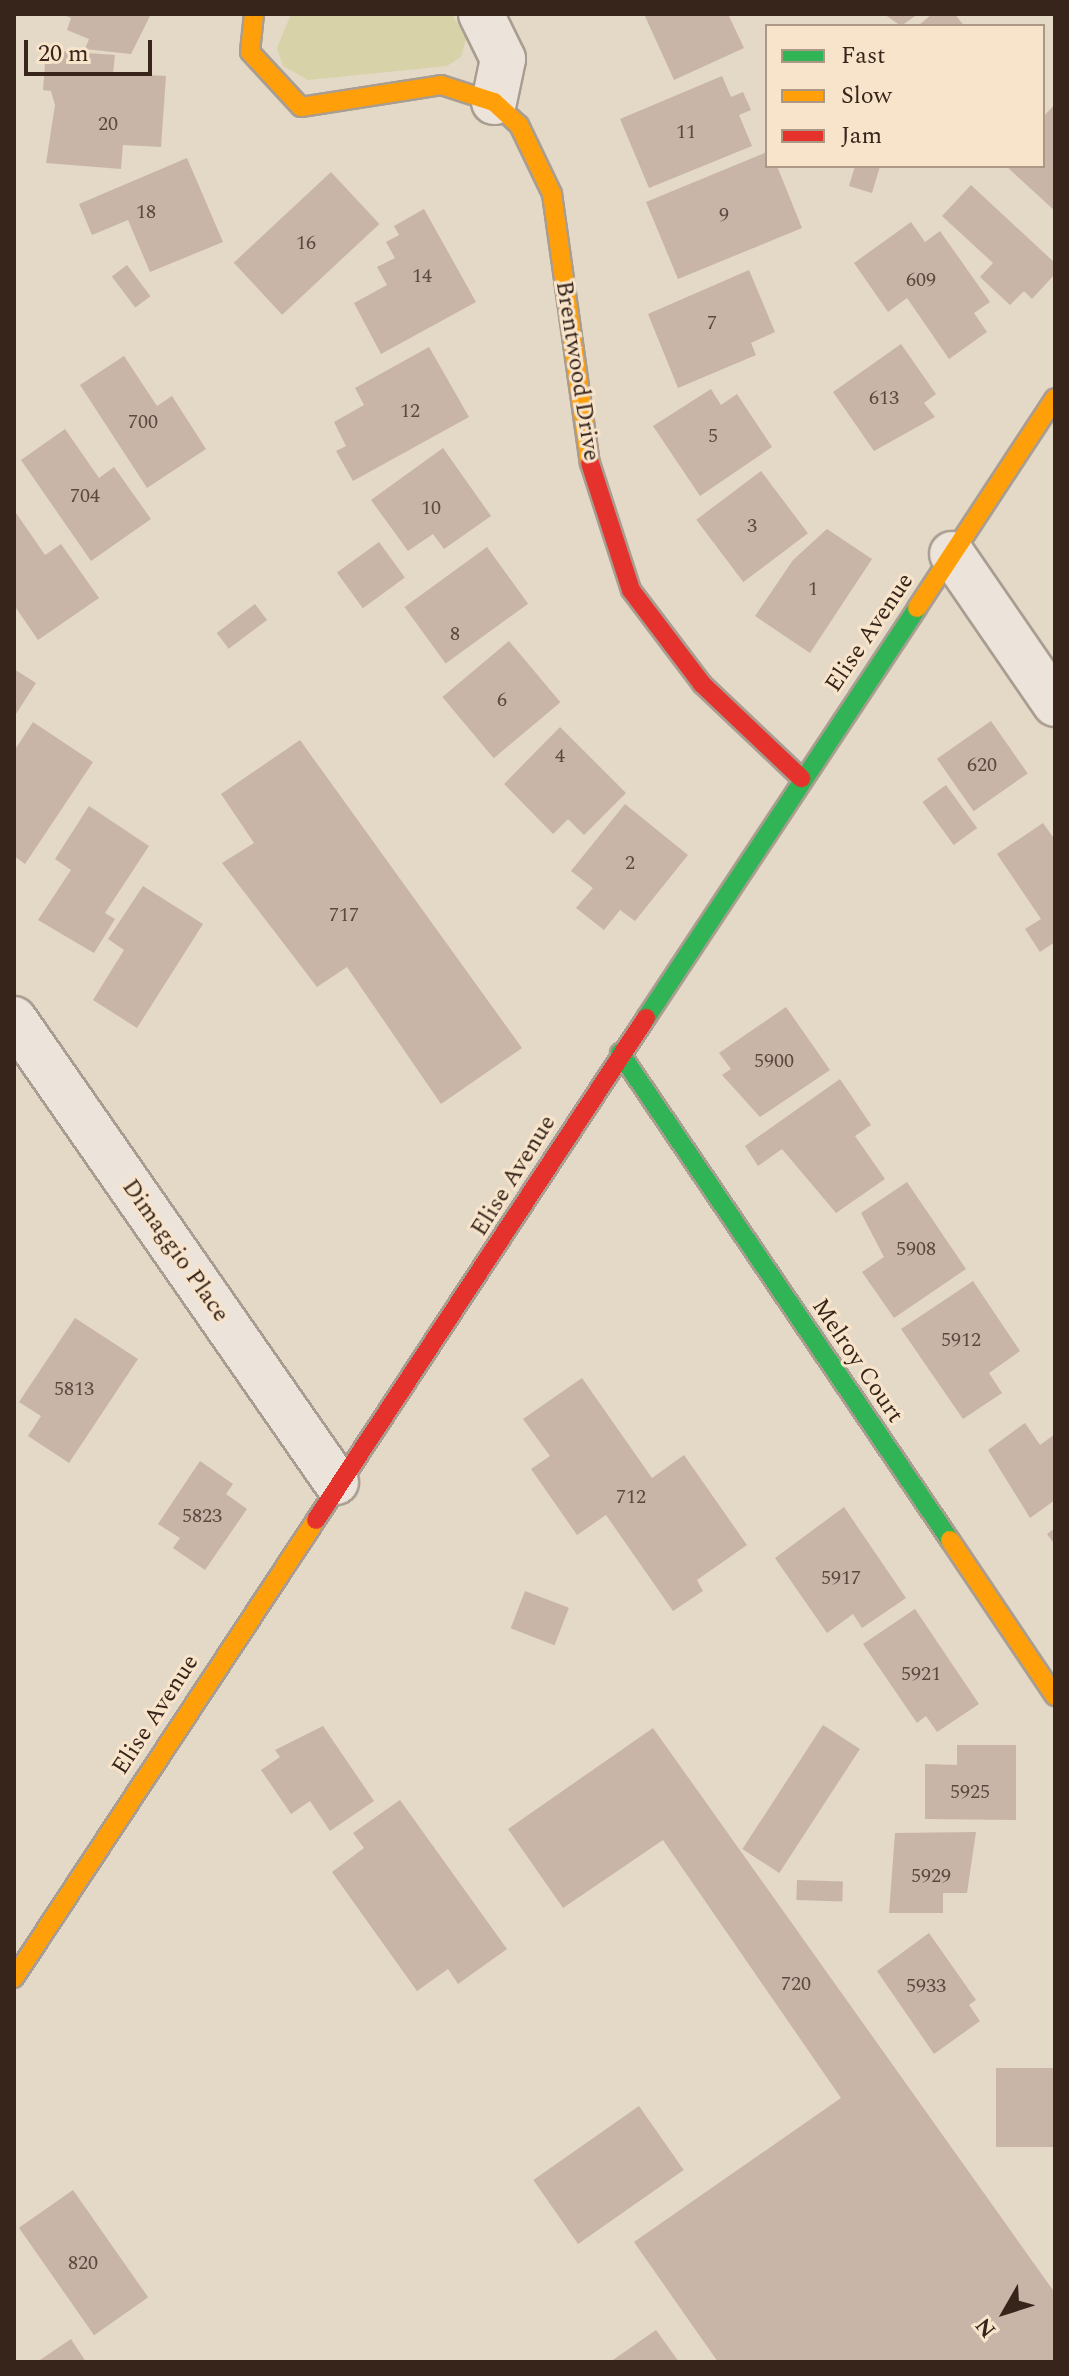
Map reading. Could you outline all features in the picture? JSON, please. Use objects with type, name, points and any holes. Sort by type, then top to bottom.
[{"type":"street","name":"Brentwood Drive","points":[[254,14],[250,52],[301,107],[441,85],[494,102],[519,125],[552,194],[576,399],[601,512],[631,590],[702,684],[801,778]]},
{"type":"street","points":[[481,14],[503,59],[494,102]]},
{"type":"street","name":"Elise Avenue","points":[[14,1978],[336,1482],[434,1348],[620,1053],[1055,398]]},
{"type":"street","points":[[952,554],[1055,704]]},
{"type":"street","name":"Dimaggio Place","points":[[14,1019],[336,1482]]},
{"type":"street","name":"Melroy Court","points":[[620,1053],[1055,1696]]},
{"type":"shaded area","points":[[291,14],[452,14],[466,39],[461,57],[447,66],[308,80],[283,66],[277,48]]},
{"type":"building","points":[[61,14],[151,14],[131,54],[85,49],[89,39],[67,30],[71,18]]},
{"type":"building","points":[[644,14],[728,14],[744,48],[674,80]]},
{"type":"building","points":[[884,14],[918,14],[904,24],[898,24]]},
{"type":"building","points":[[932,14],[955,14],[962,24],[920,24]]},
{"type":"building","points":[[46,50],[115,55],[113,73],[166,76],[161,147],[123,145],[121,169],[46,163],[55,105],[51,91],[43,90]]},
{"type":"building","points":[[722,76],[731,97],[743,92],[751,110],[739,115],[752,146],[649,188],[620,119]]},
{"type":"building","points":[[1055,104],[1055,211],[1008,168],[1045,168],[1045,115]]},
{"type":"building","points":[[765,153],[765,168],[778,168],[802,228],[678,279],[646,202]]},
{"type":"building","points":[[187,158],[223,242],[150,272],[128,220],[92,235],[79,204]]},
{"type":"building","points":[[854,168],[879,168],[872,193],[849,186]]},
{"type":"building","points":[[331,172],[379,224],[282,315],[234,263]]},
{"type":"building","points":[[971,185],[1055,263],[1055,274],[1032,299],[1024,291],[1010,305],[980,277],[993,263],[942,216]]},
{"type":"building","points":[[424,209],[476,302],[381,354],[354,303],[387,285],[377,267],[395,258],[386,242],[399,235],[394,226]]},
{"type":"building","points":[[911,222],[925,242],[940,231],[990,302],[974,313],[987,332],[949,359],[907,298],[888,312],[854,263]]},
{"type":"building","points":[[127,265],[150,296],[135,308],[112,276]]},
{"type":"building","points":[[749,270],[775,332],[751,343],[756,355],[678,388],[648,314]]},
{"type":"building","points":[[901,344],[936,394],[924,403],[935,417],[874,451],[833,392]]},
{"type":"building","points":[[429,347],[469,417],[353,481],[336,451],[346,446],[334,422],[364,405],[355,388]]},
{"type":"building","points":[[124,356],[157,406],[172,396],[206,449],[147,488],[80,385]]},
{"type":"building","points":[[711,389],[721,405],[737,394],[772,447],[700,496],[653,426]]},
{"type":"building","points":[[65,429],[99,478],[114,467],[151,519],[91,561],[21,460]]},
{"type":"building","points":[[443,448],[491,516],[444,549],[433,534],[408,551],[371,500]]},
{"type":"building","points":[[761,471],[808,533],[743,582],[696,520]]},
{"type":"building","points":[[14,510],[45,555],[61,544],[99,598],[38,640],[14,605]]},
{"type":"building","points":[[827,529],[872,559],[810,653],[755,616],[793,560]]},
{"type":"building","points":[[379,542],[405,578],[363,608],[337,573]]},
{"type":"building","points":[[487,547],[528,604],[446,664],[404,607]]},
{"type":"building","points":[[255,604],[267,620],[229,649],[217,633]]},
{"type":"building","points":[[509,641],[560,702],[494,758],[442,697]]},
{"type":"building","points":[[14,669],[36,683],[14,717]]},
{"type":"building","points":[[991,721],[1028,773],[974,811],[937,759]]},
{"type":"building","points":[[33,722],[93,762],[25,864],[14,856],[14,751]]},
{"type":"building","points":[[560,727],[626,793],[584,835],[568,819],[553,834],[504,784]]},
{"type":"building","points":[[300,740],[522,1048],[441,1104],[347,967],[317,987],[222,863],[254,843],[221,794]]},
{"type":"building","points":[[946,785],[977,828],[954,845],[923,802]]},
{"type":"building","points":[[625,804],[688,855],[635,921],[620,910],[604,930],[576,908],[593,888],[571,871]]},
{"type":"building","points":[[89,806],[149,846],[105,913],[115,919],[94,953],[38,920],[71,870],[55,859]]},
{"type":"building","points":[[1043,823],[1055,840],[1055,942],[1040,952],[1025,929],[1041,919],[997,854]]},
{"type":"building","points":[[143,886],[203,924],[137,1028],[93,1000],[124,950],[108,939]]},
{"type":"building","points":[[786,1007],[830,1070],[760,1117],[722,1075],[731,1069],[719,1053]]},
{"type":"building","points":[[840,1079],[871,1125],[855,1136],[885,1179],[836,1213],[782,1149],[758,1166],[745,1146]]},
{"type":"building","points":[[907,1182],[966,1269],[894,1318],[862,1272],[884,1257],[861,1213]]},
{"type":"building","points":[[973,1281],[1020,1351],[989,1373],[1002,1393],[963,1419],[901,1329]]},
{"type":"building","points":[[75,1318],[138,1359],[69,1463],[28,1436],[41,1416],[19,1402]]},
{"type":"building","points":[[582,1378],[652,1478],[684,1455],[747,1545],[697,1580],[703,1591],[673,1611],[606,1515],[577,1535],[531,1469],[550,1456],[523,1419]]},
{"type":"building","points":[[1025,1423],[1040,1445],[1055,1434],[1055,1500],[1030,1518],[988,1450]]},
{"type":"building","points":[[200,1461],[233,1484],[226,1494],[247,1509],[205,1570],[173,1548],[180,1538],[158,1524]]},
{"type":"building","points":[[844,1507],[906,1598],[862,1628],[853,1614],[827,1633],[775,1558]]},
{"type":"building","points":[[1055,1528],[1055,1545],[1047,1534]]},
{"type":"building","points":[[525,1591],[569,1608],[555,1645],[511,1628]]},
{"type":"building","points":[[915,1609],[979,1704],[937,1732],[926,1716],[917,1723],[863,1644]]},
{"type":"building","points":[[823,1725],[860,1749],[779,1873],[742,1849]]},
{"type":"building","points":[[323,1726],[374,1801],[330,1831],[310,1801],[291,1814],[261,1770],[280,1757],[275,1750]]},
{"type":"building","points":[[653,1728],[1055,2293],[1055,2362],[718,2362],[634,2242],[841,2098],[663,1840],[563,1908],[508,1829]]},
{"type":"building","points":[[957,1745],[1016,1745],[1016,1820],[925,1819],[925,1764],[957,1765]]},
{"type":"building","points":[[400,1800],[507,1949],[458,1984],[448,1969],[417,1991],[332,1872],[364,1848],[353,1833]]},
{"type":"building","points":[[976,1832],[967,1893],[943,1893],[943,1913],[889,1913],[895,1833]]},
{"type":"building","points":[[797,1880],[843,1882],[842,1902],[796,1900]]},
{"type":"building","points":[[929,1933],[976,2000],[969,2005],[980,2021],[934,2054],[877,1971]]},
{"type":"building","points":[[996,2068],[1055,2068],[1055,2147],[996,2147]]},
{"type":"building","points":[[639,2106],[684,2170],[578,2244],[533,2180]]},
{"type":"building","points":[[73,2190],[148,2297],[94,2335],[19,2228]]},
{"type":"building","points":[[656,2330],[679,2362],[610,2362]]},
{"type":"building","points":[[71,2339],[86,2362],[37,2362]]},
{"type":"traffic: fast","points":[[646,1018],[917,608]]},
{"type":"traffic: fast","points":[[620,1053],[950,1540]]},
{"type":"traffic: slow","points":[[254,14],[250,52],[301,107],[441,85],[494,102],[519,125],[552,194],[590,463]]},
{"type":"traffic: slow","points":[[917,608],[1055,398]]},
{"type":"traffic: slow","points":[[14,1978],[316,1520]]},
{"type":"traffic: slow","points":[[950,1540],[1055,1696]]},
{"type":"traffic: jam","points":[[590,463],[631,590],[702,684],[801,778]]},
{"type":"traffic: jam","points":[[316,1520],[646,1018]]}]
